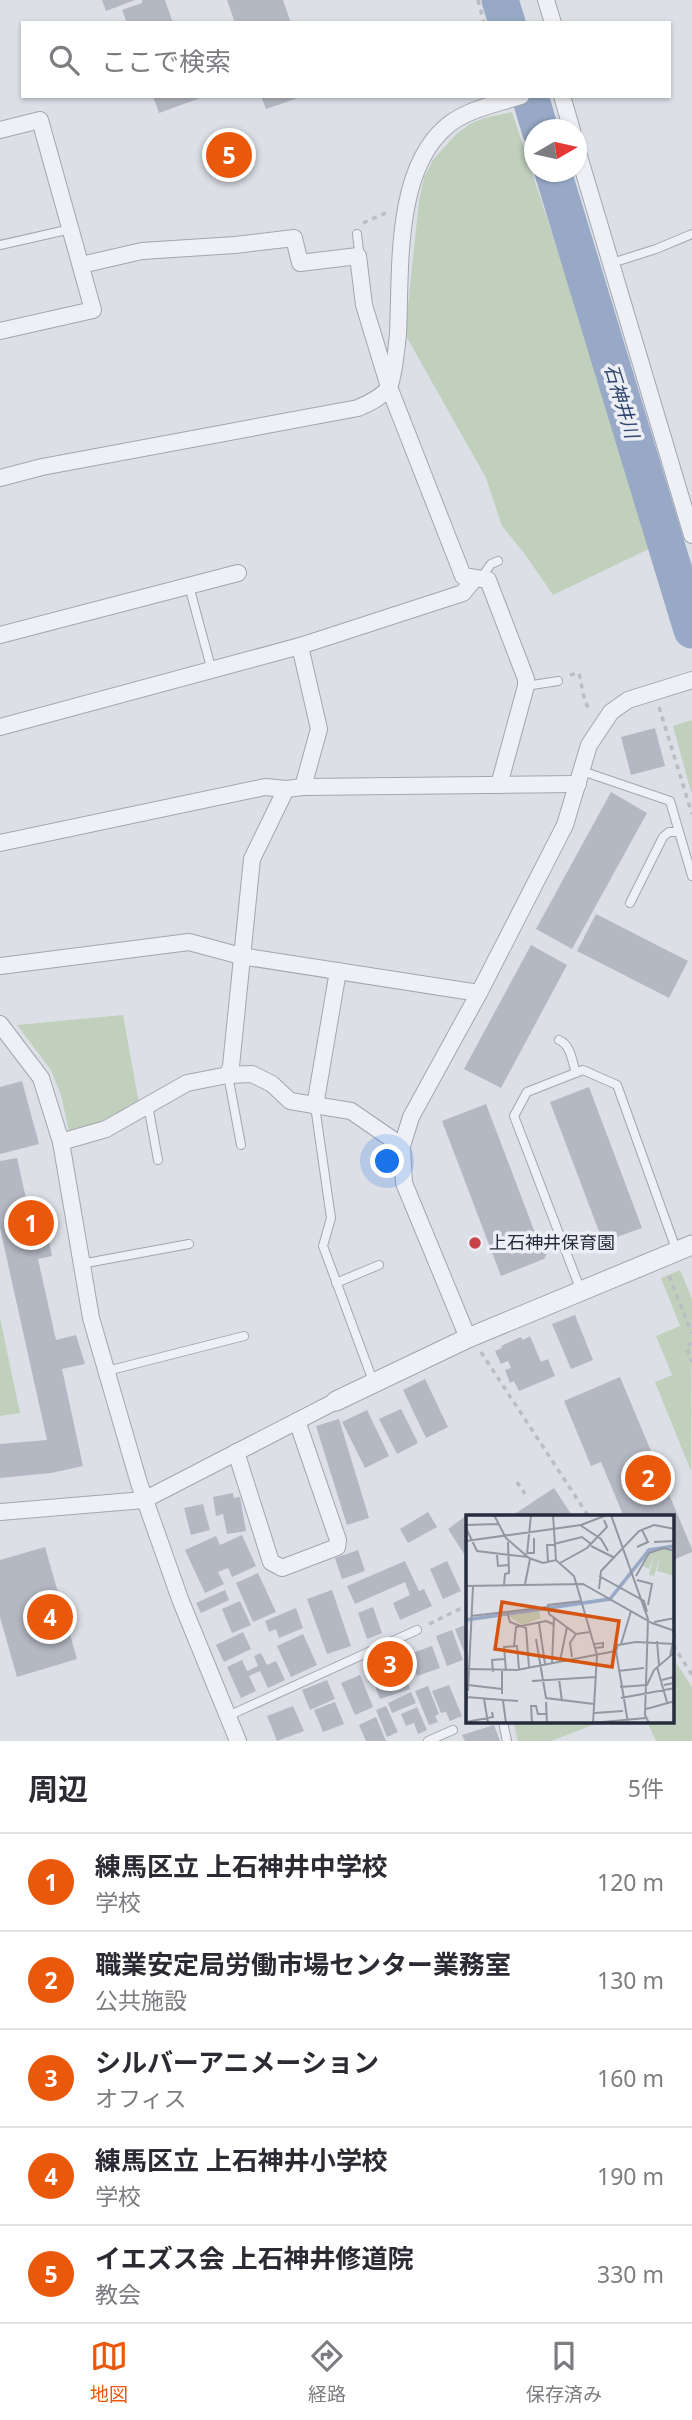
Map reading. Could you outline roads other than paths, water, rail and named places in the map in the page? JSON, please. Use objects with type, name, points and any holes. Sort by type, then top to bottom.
[{"type":"street","points":[[546,0],[552,21]]},
{"type":"street","points":[[0,478],[42,467],[358,408],[371,402],[389,387],[397,346],[406,205],[412,178],[423,153],[447,125],[471,111],[514,98]]},
{"type":"street","points":[[563,98],[569,119]]},
{"type":"street","points":[[0,130],[40,120],[93,310],[0,331]]},
{"type":"street","points":[[587,182],[692,535]]},
{"type":"street","points":[[81,265],[142,251],[295,238],[300,263],[358,256],[364,305],[389,387],[463,576],[488,580],[526,680],[499,785]]},
{"type":"street","points":[[0,635],[238,573]]},
{"type":"street","points":[[0,727],[300,646],[463,593],[478,579]]},
{"type":"street","points":[[228,1074],[252,859],[295,788],[319,729],[300,646]]},
{"type":"street","points":[[470,1338],[404,1183],[402,1146],[411,1117],[479,993],[565,825],[589,745],[611,712],[628,700],[690,680]]},
{"type":"street","points":[[0,843],[265,787],[499,785],[580,778]]},
{"type":"street","points":[[0,966],[189,942],[241,956],[479,993]]},
{"type":"street","points":[[315,1107],[338,971]]},
{"type":"street","points":[[0,1024],[41,1077],[61,1142],[91,1318],[144,1500],[180,1599],[239,1741]]},
{"type":"street","points":[[61,1142],[106,1129],[187,1083],[228,1074],[252,1074],[272,1084],[290,1101],[351,1111],[402,1146]]},
{"type":"street","points":[[0,1512],[144,1500],[336,1401],[470,1338],[677,1251]]},
{"type":"street","points":[[236,1452],[271,1562],[282,1568],[337,1547],[338,1540],[297,1421]]},
{"type":"lane","points":[[0,245],[71,229]]},
{"type":"lane","points":[[357,230],[358,256]]},
{"type":"lane","points":[[612,263],[692,234]]},
{"type":"lane","points":[[478,579],[491,564],[498,561]]},
{"type":"lane","points":[[189,586],[212,671]]},
{"type":"lane","points":[[526,686],[558,681]]},
{"type":"lane","points":[[580,778],[670,801],[692,876]]},
{"type":"lane","points":[[630,903],[663,837],[669,832],[678,832]]},
{"type":"lane","points":[[559,1040],[565,1042],[576,1073]]},
{"type":"lane","points":[[581,1291],[514,1116],[527,1092],[583,1070],[617,1085],[677,1251]]},
{"type":"lane","points":[[228,1074],[241,1145]]},
{"type":"lane","points":[[148,1105],[158,1160]]},
{"type":"lane","points":[[315,1107],[331,1218],[323,1246],[374,1384]]},
{"type":"lane","points":[[81,1264],[190,1244]]},
{"type":"lane","points":[[336,1283],[379,1265]]},
{"type":"lane","points":[[107,1371],[244,1336]]},
{"type":"lane","points":[[228,1716],[417,1630]]},
{"type":"lane","points":[[428,1741],[453,1730]]},
{"type":"waterway","name":"石神井川","points":[[500,0],[506,21]]},
{"type":"waterway","name":"石神井川","points":[[531,98],[537,119]]},
{"type":"waterway","name":"石神井川","points":[[556,182],[692,630]]},
{"type":"place","name":"イエズス会 上石神井修道院","points":[[229,155]]},
{"type":"place","name":"練馬区立 上石神井中学校","points":[[31,1223]]},
{"type":"place","name":"上石神井保育園","points":[[475,1243]]},
{"type":"place","name":"職業安定局労働市場センター業務室","points":[[648,1478]]},
{"type":"place","name":"練馬区立 上石神井小学校","points":[[50,1617]]},
{"type":"place","name":"シルバーアニメーション","points":[[390,1664]]}]
